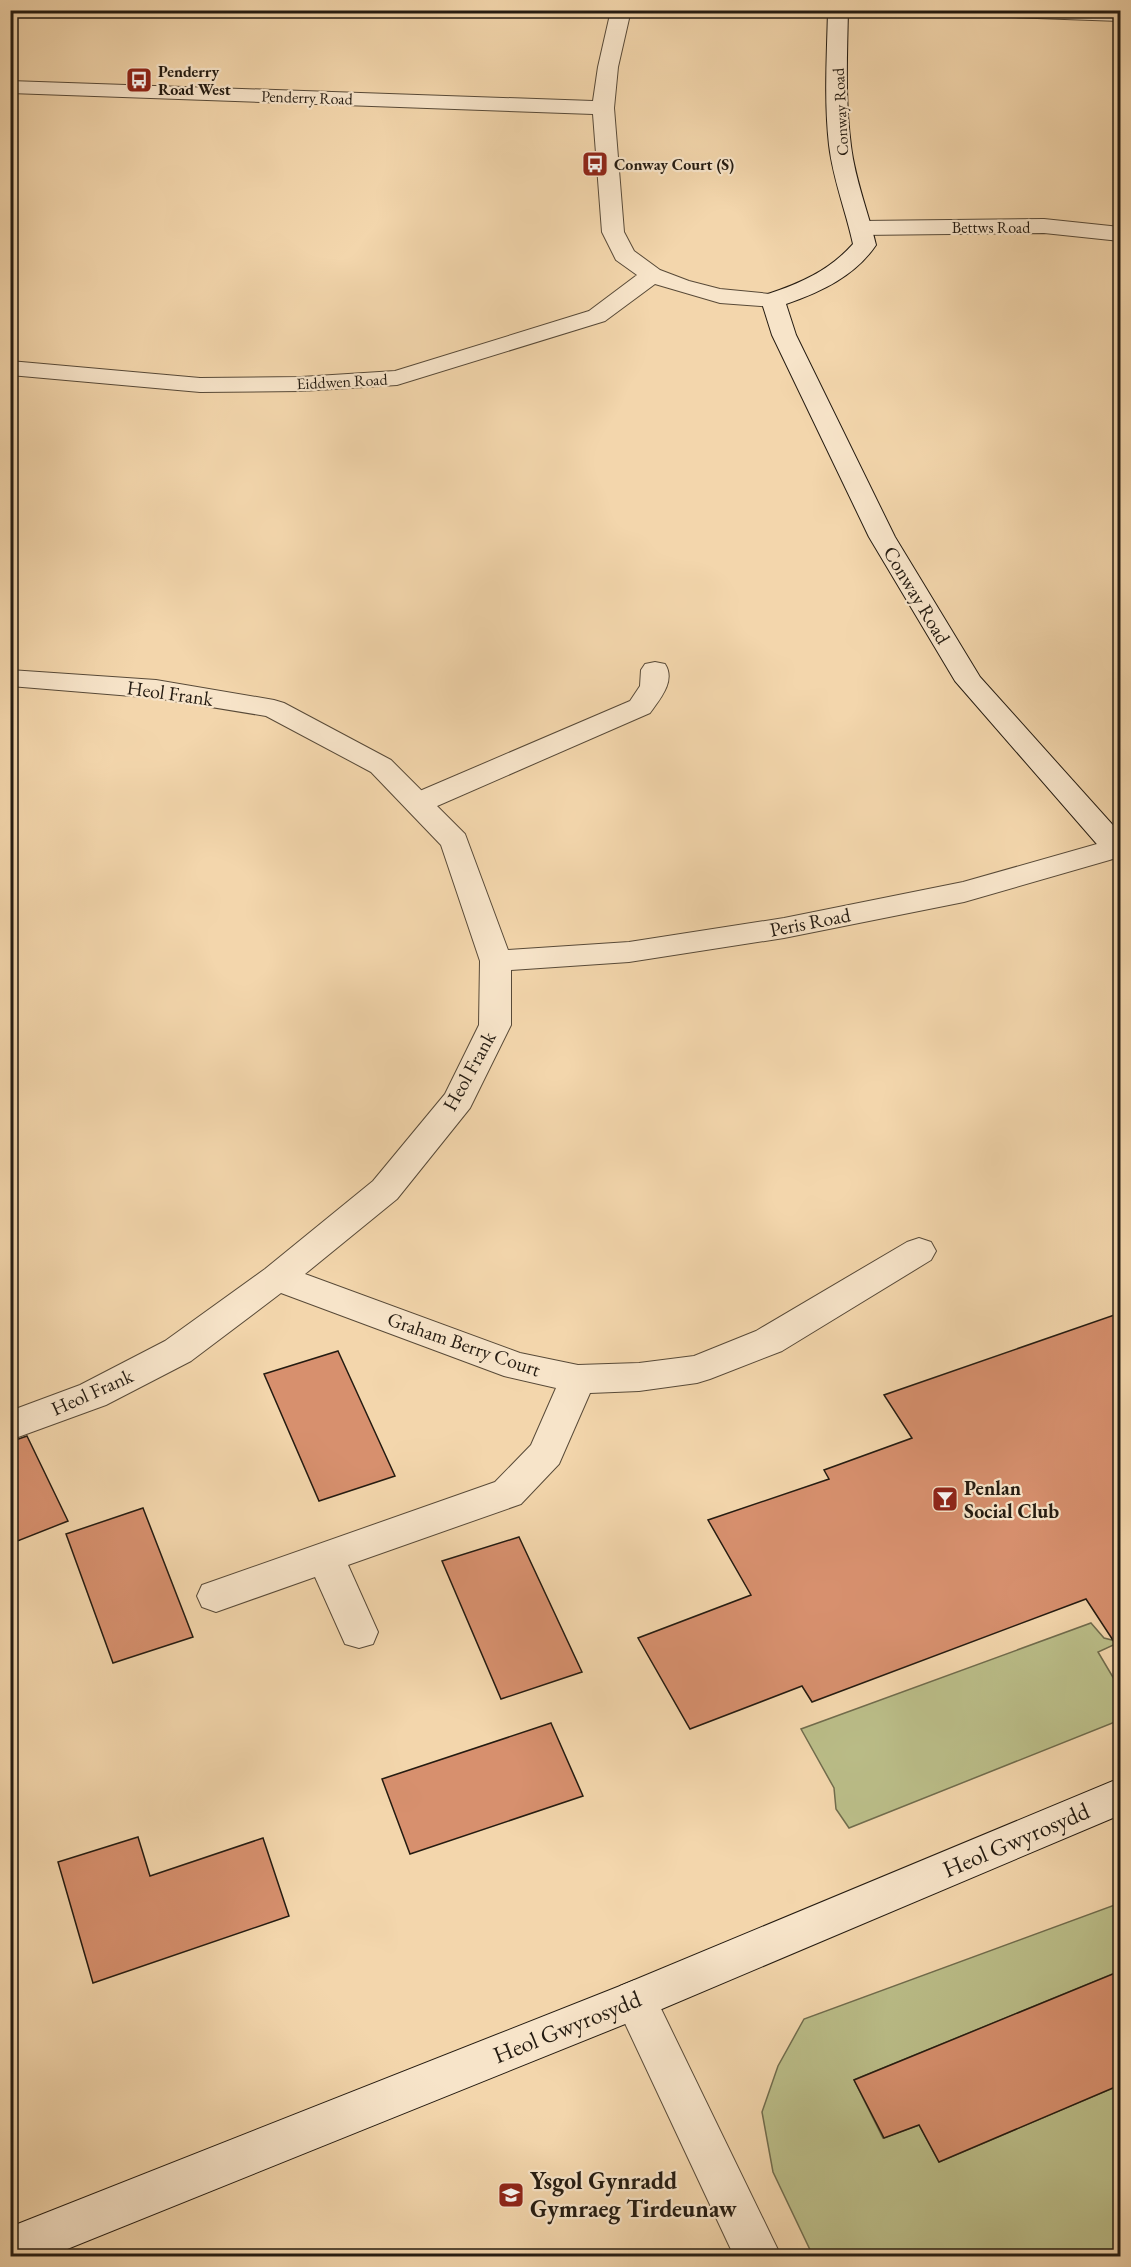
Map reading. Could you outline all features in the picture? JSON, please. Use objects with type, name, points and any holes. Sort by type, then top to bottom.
[{"type":"street","name":"Conway Road","points":[[621,10],[608,67],[603,108],[613,232],[624,255],[652,275],[681,286],[720,296],[773,300],[806,291],[840,271],[865,245],[848,190],[840,146],[836,95],[845,11]]},
{"type":"street","points":[[982,10],[1120,15]]},
{"type":"street","name":"Penderry Road","points":[[10,87],[603,108]]},
{"type":"street","name":"Bettws Road","points":[[861,228],[1044,226],[1120,234]]},
{"type":"street","name":"Eiddwen Road","points":[[10,368],[200,386],[300,384],[397,378],[597,316],[652,275]]},
{"type":"street","name":"Conway Road","points":[[773,300],[784,335],[882,537],[969,681],[1119,849]]},
{"type":"street","points":[[418,803],[640,707],[654,686],[655,670]]},
{"type":"street","name":"Heol Frank","points":[[10,678],[156,689],[274,709],[381,766],[455,841],[496,961],[495,1025],[458,1100],[385,1190],[277,1278],[178,1351],[93,1395],[10,1426]]},
{"type":"street","name":"Peris Road","points":[[496,961],[629,951],[784,928],[964,892],[1119,849]]},
{"type":"street","name":"Graham Berry Court","points":[[277,1278],[517,1366],[578,1379],[639,1377],[697,1369],[769,1341],[919,1251]]},
{"type":"street","points":[[216,1596],[508,1493],[546,1454],[578,1379]]},
{"type":"street","points":[[325,1557],[359,1632]]},
{"type":"street","name":"Heol Gwyrosydd","points":[[10,2250],[635,2000],[1120,1796]]},
{"type":"street","points":[[635,2000],[758,2256]]},
{"type":"green space","points":[[1091,1623],[1104,1638],[1120,1642],[1098,1652],[1120,1689],[1120,1720],[849,1828],[836,1809],[834,1788],[801,1729]]},
{"type":"green space","points":[[1120,1903],[1120,1971],[854,2080],[883,2138],[919,2125],[939,2162],[1120,2085],[1120,2256],[813,2256],[773,2172],[762,2112],[778,2066],[804,2019]]},
{"type":"building","name":"Penlan Social Club","points":[[1120,1313],[1120,1651],[1086,1599],[812,1702],[802,1686],[690,1729],[638,1638],[751,1595],[708,1520],[829,1479],[824,1470],[912,1438],[884,1395]]},
{"type":"building","points":[[338,1351],[395,1476],[319,1501],[264,1374]]},
{"type":"building","points":[[27,1436],[68,1521],[10,1544],[10,1442]]},
{"type":"building","points":[[143,1508],[193,1637],[113,1663],[66,1534]]},
{"type":"building","points":[[519,1537],[582,1672],[501,1699],[442,1561]]},
{"type":"building","points":[[551,1723],[583,1796],[410,1854],[382,1779]]},
{"type":"building","points":[[138,1837],[150,1876],[263,1838],[289,1916],[93,1983],[58,1862]]},
{"type":"building","points":[[1120,1971],[1120,2085],[939,2162],[919,2125],[884,2138],[854,2080]]},
{"type":"place","name":"Penderry Road West","points":[[139,80]]},
{"type":"place","name":"Conway Court (S)","points":[[595,164]]},
{"type":"place","name":"Penlan Social Club","points":[[945,1499]]},
{"type":"place","name":"Ysgol Gynradd Gymraeg Tirdeunaw","points":[[511,2195]]}]
